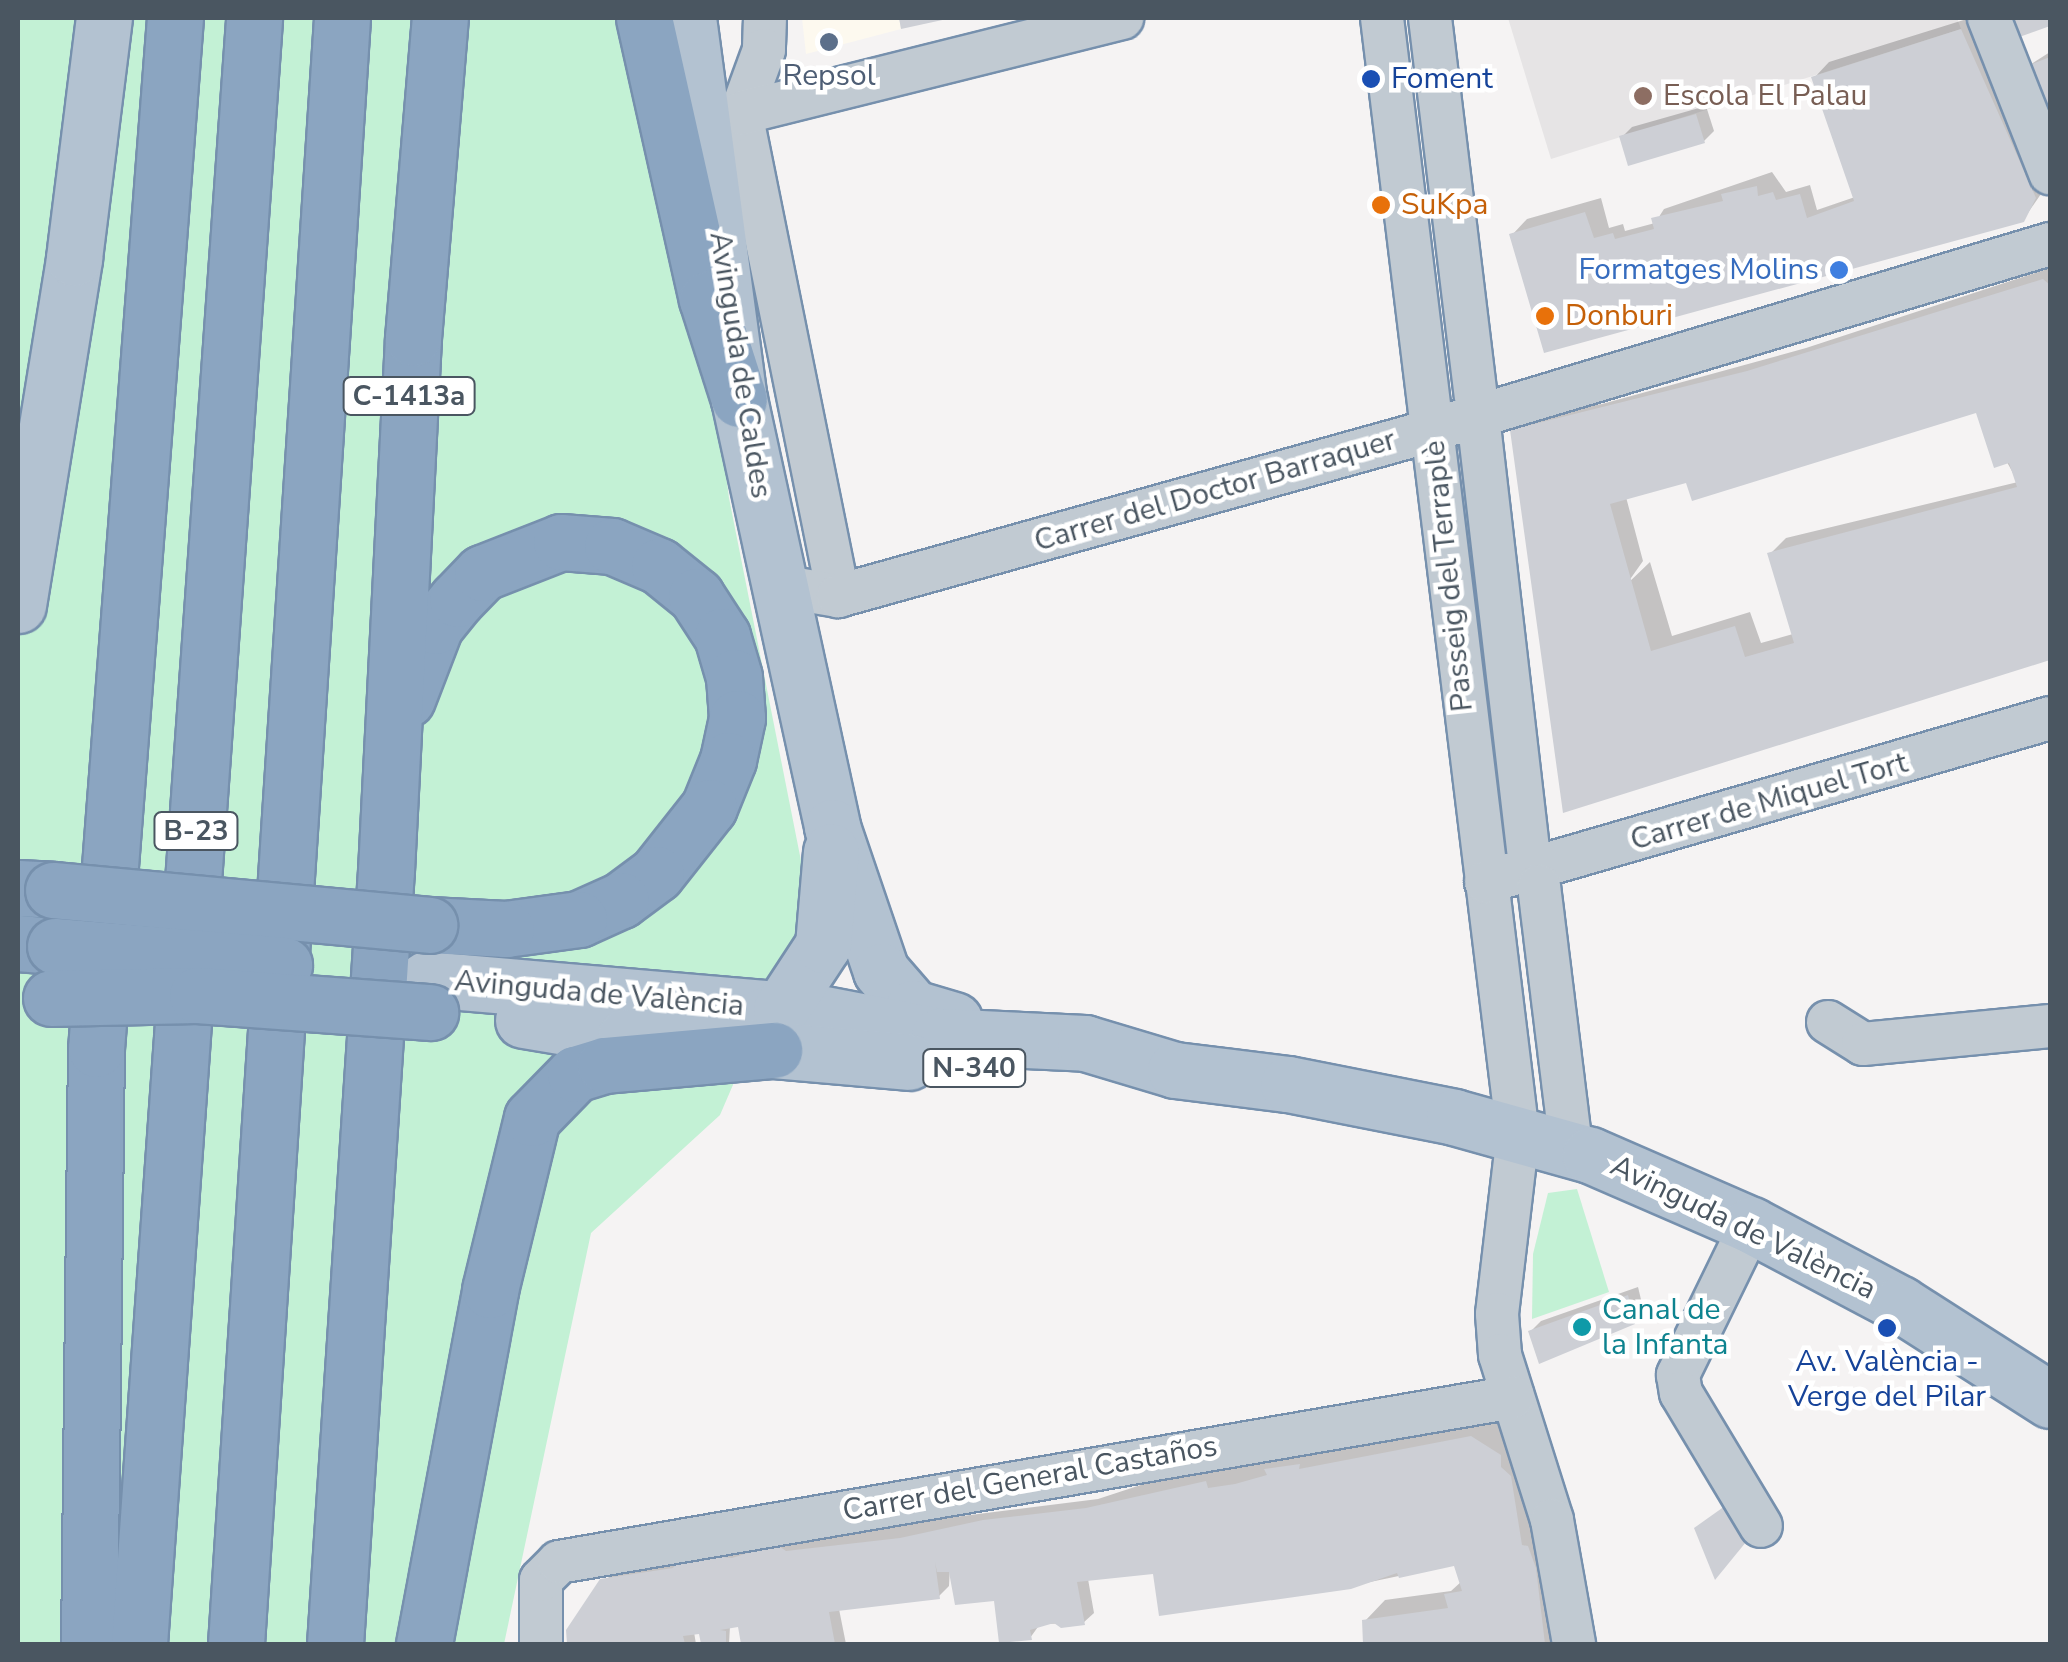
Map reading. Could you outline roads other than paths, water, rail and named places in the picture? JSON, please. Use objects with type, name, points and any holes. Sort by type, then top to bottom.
[{"type":"highway","points":[[89,1644],[96,1049],[175,18]]},
{"type":"highway","name":"B-23","points":[[139,1644],[254,18]]},
{"type":"highway","points":[[236,1644],[342,18]]},
{"type":"highway","name":"C-1413a","points":[[391,776],[410,376],[440,18]]},
{"type":"highway","points":[[644,18],[708,299],[739,399]]},
{"type":"highway","points":[[35,889],[429,925],[506,929],[579,919],[621,900],[656,874],[709,808],[728,760],[737,718],[722,636],[696,596],[659,566],[612,546],[561,542],[522,553],[482,573],[435,626],[406,702],[391,776],[335,1644]]},
{"type":"highway","name":"Avinguda de València","points":[[35,968],[137,950],[428,996]]},
{"type":"highway","name":"Avinguda de València","points":[[35,968],[197,995],[428,996]]},
{"type":"highway","points":[[424,1644],[490,1290],[532,1118],[575,1074],[778,1030]]},
{"type":"main road","points":[[18,605],[74,258],[104,18]]},
{"type":"main road","name":"Avinguda de Caldes","points":[[688,18],[724,132],[739,399],[832,826],[881,971],[896,994],[943,1018],[1026,1037]]},
{"type":"main road","name":"Avinguda de Caldes","points":[[778,1030],[823,944],[832,826]]},
{"type":"main road","name":"Avinguda de València","points":[[428,996],[778,1030],[1089,1078],[1175,1070]]},
{"type":"main road","name":"Avinguda de València","points":[[428,996],[519,1019],[624,1037],[778,1030],[1026,1037],[1084,1043],[1175,1070],[1304,1087],[1543,1133],[1751,1225],[1900,1304],[2050,1400]]},
{"type":"street","name":"Avinguda de Caldes","points":[[765,18],[764,50],[724,132],[838,596]]},
{"type":"street","points":[[724,132],[1122,18]]},
{"type":"street","name":"Passeig del Terraplè","points":[[1382,18],[1486,882],[1543,1133]]},
{"type":"street","name":"Passeig del Terraplè","points":[[1430,18],[1534,872],[1543,1133]]},
{"type":"street","points":[[1988,18],[2050,173]]},
{"type":"street","name":"Carrer del Doctor Barraquer","points":[[779,586],[838,596],[1432,430],[2050,244]]},
{"type":"street","name":"Carrer de Miquel Tort","points":[[1486,882],[2050,718]]},
{"type":"street","points":[[1828,1022],[1863,1044],[2050,1026]]},
{"type":"street","points":[[1543,1133],[1497,1314],[1513,1397],[1552,1520],[1574,1644]]},
{"type":"street","points":[[1751,1225],[1678,1374],[1681,1393],[1761,1526]]},
{"type":"street","name":"Carrer del General Castaños","points":[[542,1644],[538,1594],[548,1569],[572,1559],[1513,1397]]},
{"type":"place","name":"Repsol","points":[[829,42]]},
{"type":"place","name":"Foment","points":[[1371,79]]},
{"type":"place","name":"Escola El Palau","points":[[1643,96]]},
{"type":"place","name":"SuKpa","points":[[1381,205]]},
{"type":"place","name":"Formatges Molins","points":[[1839,270]]},
{"type":"place","name":"Donburi","points":[[1545,316]]},
{"type":"place","name":"Canal de la Infanta","points":[[1582,1327]]},
{"type":"place","name":"Av. València - Verge del Pilar","points":[[1887,1328]]}]
